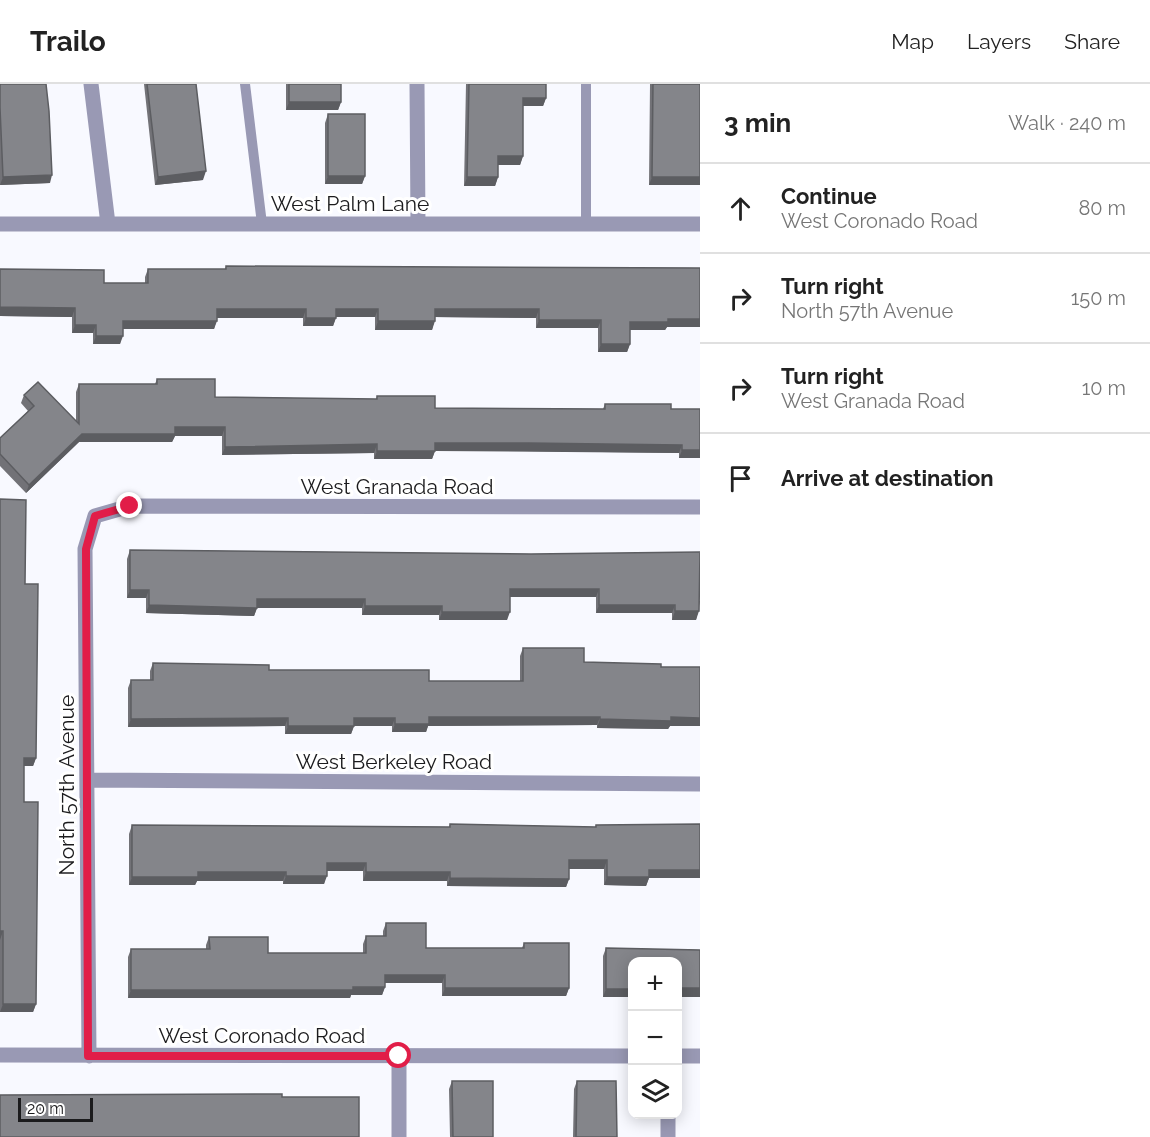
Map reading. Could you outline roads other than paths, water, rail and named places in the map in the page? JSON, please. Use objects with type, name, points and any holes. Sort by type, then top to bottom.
[{"type":"street","points":[[91,84],[108,224]]},
{"type":"street","points":[[417,84],[418,224]]},
{"type":"street","name":"West Palm Lane","points":[[0,224],[700,224]]},
{"type":"street","name":"West Granada Road","points":[[95,516],[130,506],[700,507]]},
{"type":"street","name":"North 57th Avenue","points":[[88,1056],[86,549],[95,516]]},
{"type":"street","name":"West Berkeley Road","points":[[87,780],[700,784]]},
{"type":"street","name":"West Coronado Road","points":[[0,1055],[628,1056]]},
{"type":"street","points":[[399,1056],[399,1137]]},
{"type":"street","points":[[682,1056],[700,1056]]},
{"type":"street","points":[[668,1119],[668,1137]]},
{"type":"lane","points":[[245,84],[262,224]]},
{"type":"lane","points":[[586,84],[586,224]]}]
